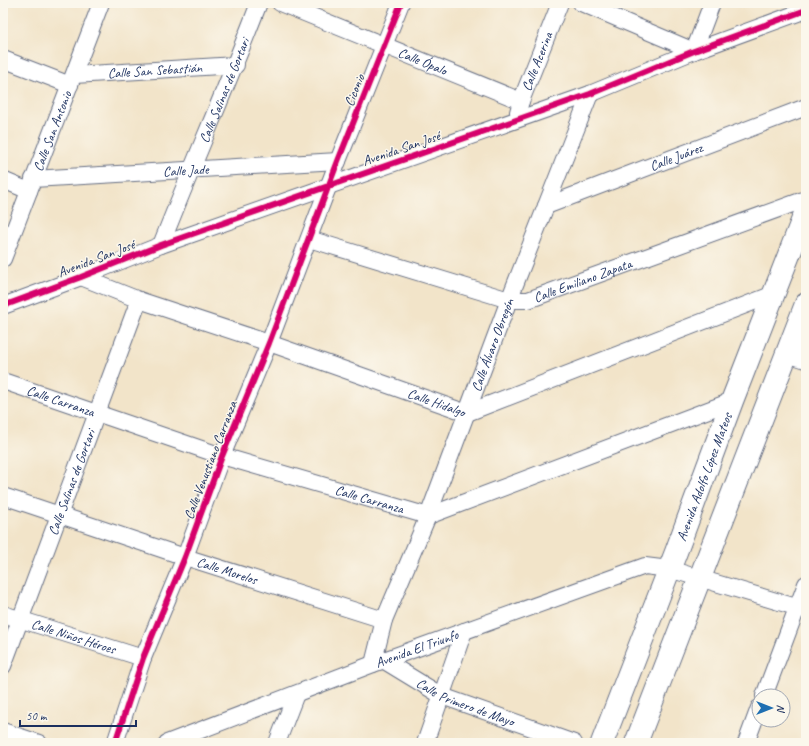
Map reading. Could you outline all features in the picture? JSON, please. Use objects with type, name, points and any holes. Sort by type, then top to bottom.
[{"type":"main road","name":"Avenida Adolfo López Mateos","points":[[602,743],[806,211]]},
{"type":"main road","points":[[636,743],[699,578],[797,357],[806,304]]},
{"type":"street","name":"Calle San Antonio","points":[[3,259],[101,3]]},
{"type":"street","name":"Calle Salinas de Gortari","points":[[161,245],[236,65],[259,3]]},
{"type":"street","name":"Calle Ópalo","points":[[280,3],[521,101]]},
{"type":"street","name":"Ciconio","points":[[329,186],[401,3]]},
{"type":"street","name":"Calle Acerina","points":[[516,121],[521,101],[560,3]]},
{"type":"street","points":[[581,3],[694,51],[712,3]]},
{"type":"street","name":"Avenida San José","points":[[3,306],[161,245],[590,94],[694,51],[806,10]]},
{"type":"street","name":"Calle San Sebastián","points":[[3,59],[72,80],[236,65]]},
{"type":"street","name":"Calle Álvaro Obregón","points":[[378,662],[384,620],[428,516],[509,300],[590,94]]},
{"type":"street","name":"Calle Juárez","points":[[546,206],[806,107]]},
{"type":"street","name":"Calle Jade","points":[[3,180],[31,185],[191,170],[338,161]]},
{"type":"street","name":"Calle Venustiano Carranza","points":[[115,743],[143,658],[185,557],[222,456],[269,343],[329,186]]},
{"type":"street","name":"Calle Emiliano Zapata","points":[[309,239],[509,300],[528,300],[806,199]]},
{"type":"street","name":"Calle Hidalgo","points":[[81,277],[139,300],[269,343],[466,413],[774,294]]},
{"type":"street","name":"Calle Salinas de Gortari","points":[[3,666],[139,300]]},
{"type":"street","name":"Calle Carranza","points":[[3,380],[222,456],[428,516]]},
{"type":"street","points":[[428,516],[732,401]]},
{"type":"street","name":"Calle Morelos","points":[[3,496],[185,557],[384,620]]},
{"type":"street","name":"Avenida El Triunfo","points":[[167,743],[186,739],[378,662],[645,566],[669,569],[802,609]]},
{"type":"street","points":[[767,688],[802,609],[806,584]]},
{"type":"street","name":"Calle Niños Héroes","points":[[3,614],[143,658]]},
{"type":"street","points":[[425,743],[464,631]]},
{"type":"street","name":"Calle Primero de Mayo","points":[[378,662],[442,696],[574,743]]},
{"type":"street","points":[[277,743],[296,694]]},
{"type":"street","points":[[746,743],[752,728]]},
{"type":"street","points":[[3,731],[39,743]]},
{"type":"cycle path","points":[[115,743],[143,658],[185,557],[222,456],[269,343],[338,161],[401,3]]},
{"type":"cycle path","points":[[3,306],[161,245],[590,94],[694,51],[806,10]]}]
